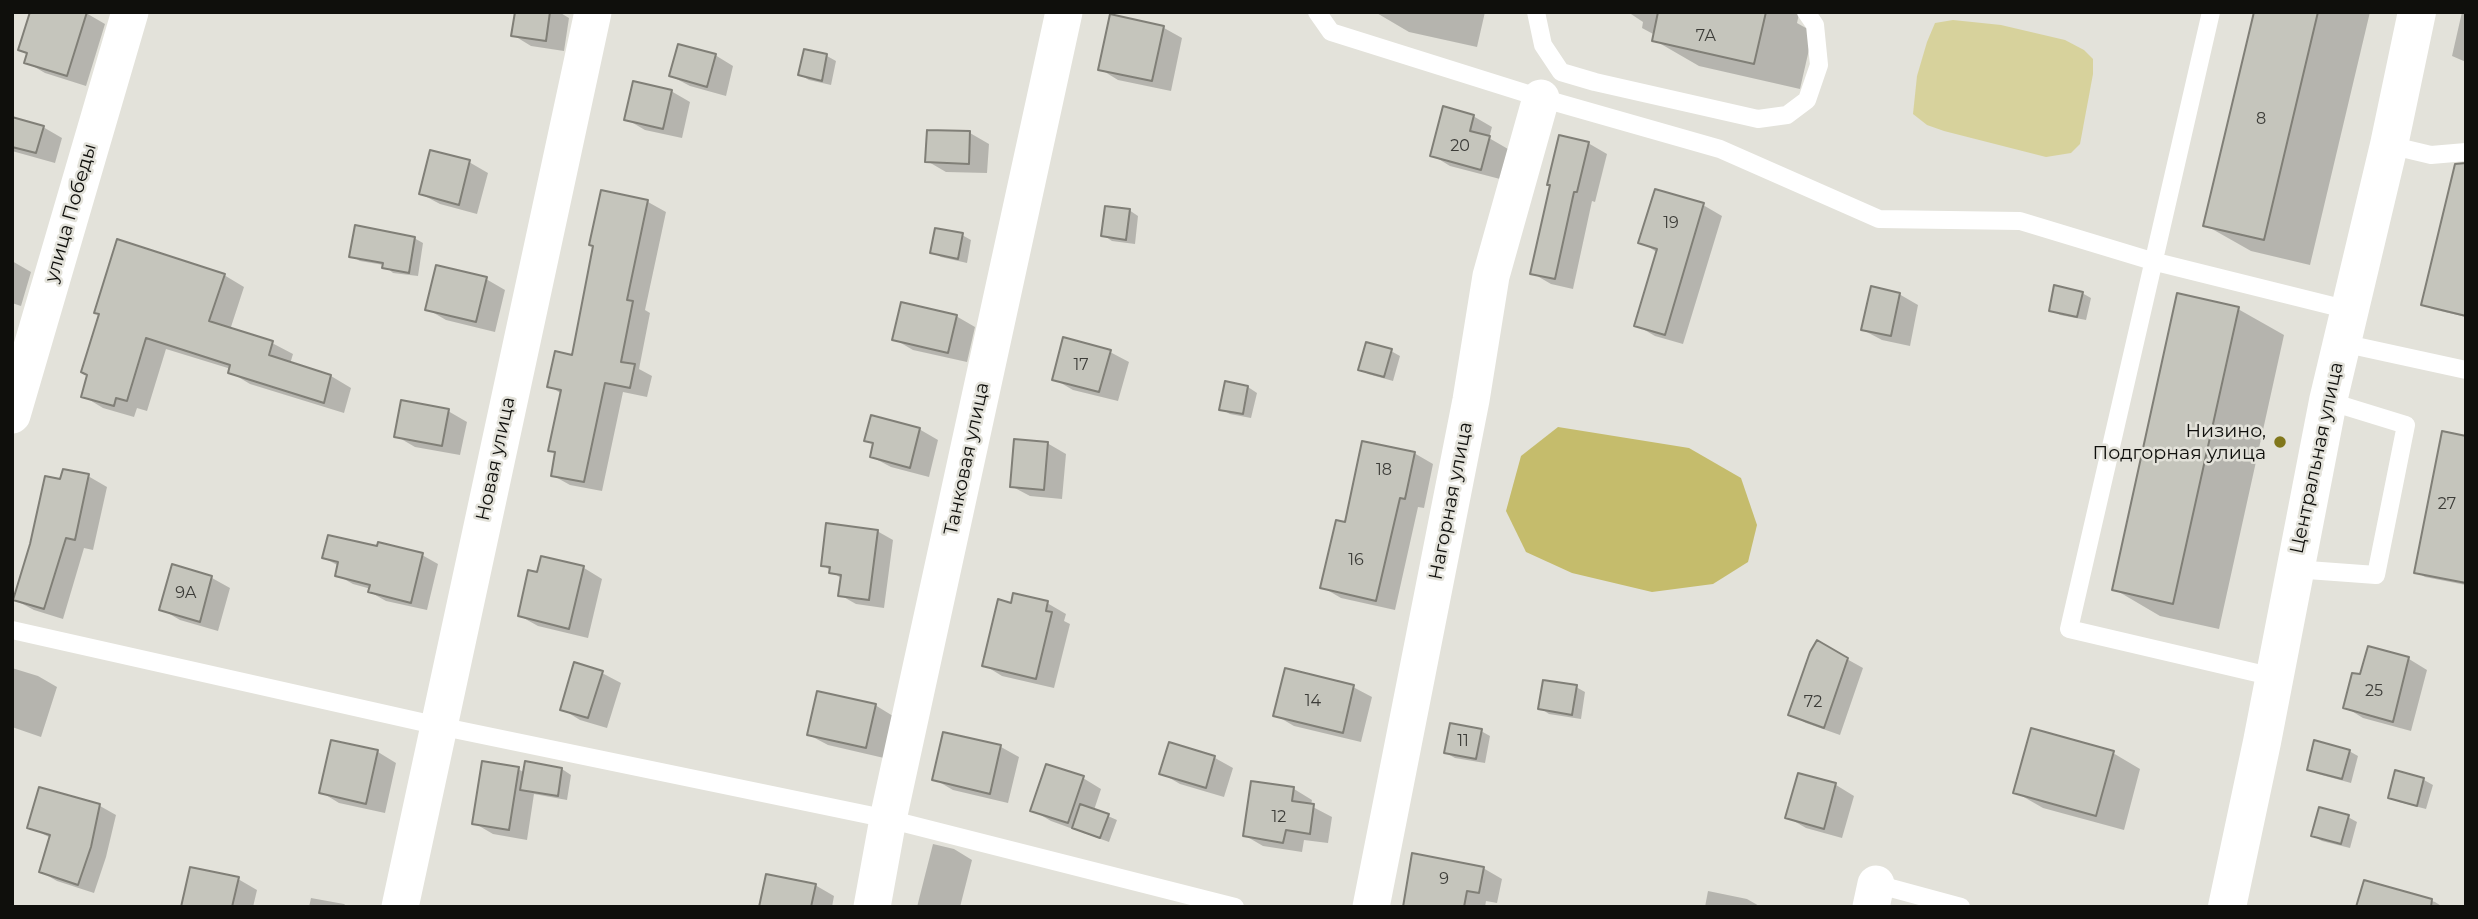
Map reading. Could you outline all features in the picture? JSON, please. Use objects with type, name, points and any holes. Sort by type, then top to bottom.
[{"type":"street","name":"улица Победы","points":[[12,415],[130,12]]},
{"type":"street","name":"Новая улица","points":[[400,907],[593,12]]},
{"type":"street","name":"Танковая улица","points":[[872,907],[888,819],[1064,12]]},
{"type":"street","name":"Центральная улица","points":[[2227,907],[2328,401],[2389,145],[2417,12]]},
{"type":"street","name":"Нагорная улица","points":[[1371,907],[1471,400],[1491,276],[1541,98]]},
{"type":"lane","points":[[1317,12],[1331,32],[1541,98],[1720,149],[1879,219],[2020,221],[2152,261],[2346,326],[2466,370]]},
{"type":"lane","points":[[1536,12],[1543,45],[1561,72],[1758,120],[1787,115],[1807,100],[1819,65],[1815,25],[1806,12]]},
{"type":"lane","points":[[2211,12],[2069,629],[2274,677]]},
{"type":"lane","points":[[2389,145],[2431,155],[2466,152]]},
{"type":"lane","points":[[2294,569],[2376,575],[2379,562],[2406,425],[2328,401]]},
{"type":"lane","points":[[12,630],[439,726],[888,819],[1235,907]]},
{"type":"lane","points":[[1874,895],[1961,907]]},
{"type":"shaded area","points":[[1953,20],[2001,25],[2065,40],[2084,50],[2093,59],[2093,74],[2080,144],[2071,153],[2046,157],[1944,131],[1927,125],[1913,114],[1917,76],[1935,23]]},
{"type":"shaded area","points":[[1558,427],[1689,448],[1741,478],[1757,525],[1748,562],[1713,584],[1652,592],[1572,573],[1526,552],[1506,511],[1521,456]]},
{"type":"building","points":[[30,12],[87,12],[67,76],[24,63],[27,53],[18,50]]},
{"type":"building","points":[[515,12],[550,12],[546,41],[511,36]]},
{"type":"building","points":[[1658,12],[1766,12],[1754,64],[1652,41]]},
{"type":"building","points":[[2254,12],[2318,12],[2264,240],[2203,226]]},
{"type":"building","points":[[1110,14],[1164,26],[1152,81],[1098,70]]},
{"type":"building","points":[[678,44],[716,54],[707,87],[669,76]]},
{"type":"building","points":[[804,49],[827,54],[822,81],[798,75]]},
{"type":"building","points":[[633,81],[672,90],[663,129],[624,120]]},
{"type":"building","points":[[1443,106],[1474,115],[1470,131],[1490,136],[1481,170],[1430,156]]},
{"type":"building","points":[[12,117],[44,126],[36,153],[12,147]]},
{"type":"building","points":[[927,130],[970,131],[969,164],[925,162]]},
{"type":"building","points":[[1559,135],[1589,142],[1577,192],[1574,192],[1555,279],[1530,274]]},
{"type":"building","points":[[430,150],[470,160],[459,205],[419,194]]},
{"type":"building","points":[[2466,163],[2466,316],[2421,305],[2455,164]]},
{"type":"building","points":[[1655,189],[1704,203],[1665,335],[1634,326],[1657,249],[1638,243]]},
{"type":"building","points":[[601,190],[648,200],[627,300],[633,301],[621,362],[635,364],[630,388],[605,383],[584,482],[551,476],[555,452],[548,451],[561,390],[547,387],[555,351],[572,355],[593,246],[589,245]]},
{"type":"building","points":[[1105,206],[1130,209],[1126,240],[1101,236]]},
{"type":"building","points":[[355,225],[415,237],[409,273],[382,268],[383,263],[349,257]]},
{"type":"building","points":[[935,228],[963,233],[958,259],[930,253]]},
{"type":"building","points":[[117,239],[225,274],[209,321],[273,341],[269,355],[331,375],[324,403],[228,373],[230,365],[146,338],[127,401],[116,398],[114,406],[81,397],[87,375],[81,372],[99,314],[94,313]]},
{"type":"building","points":[[436,265],[487,277],[476,322],[425,310]]},
{"type":"building","points":[[2054,285],[2083,292],[2077,317],[2049,311]]},
{"type":"building","points":[[1871,286],[1900,293],[1891,336],[1861,330]]},
{"type":"building","points":[[2177,293],[2239,307],[2173,604],[2112,590]]},
{"type":"building","points":[[901,302],[957,315],[948,353],[892,340]]},
{"type":"building","points":[[1063,337],[1111,350],[1099,392],[1052,380]]},
{"type":"building","points":[[1366,342],[1392,349],[1384,377],[1358,370]]},
{"type":"building","points":[[1225,381],[1248,386],[1243,414],[1219,410]]},
{"type":"building","points":[[401,400],[449,409],[442,446],[394,437]]},
{"type":"building","points":[[871,415],[920,428],[910,468],[870,457],[873,443],[864,441]]},
{"type":"building","points":[[2442,431],[2466,436],[2466,583],[2414,573]]},
{"type":"building","points":[[1014,439],[1048,442],[1044,490],[1010,487]]},
{"type":"building","points":[[1362,441],[1415,452],[1405,499],[1400,498],[1376,601],[1320,588],[1336,520],[1345,522]]},
{"type":"building","points":[[63,469],[89,474],[75,540],[66,538],[44,609],[13,600],[30,544],[45,476],[60,479]]},
{"type":"building","points":[[826,523],[878,530],[869,600],[838,596],[841,575],[829,573],[830,567],[821,566]]},
{"type":"building","points":[[328,535],[377,546],[378,542],[423,553],[411,603],[368,592],[370,585],[335,576],[338,562],[322,558]]},
{"type":"building","points":[[541,556],[584,566],[569,629],[518,616],[528,570],[537,572]]},
{"type":"building","points":[[172,564],[212,576],[200,622],[159,610]]},
{"type":"building","points":[[1013,593],[1048,601],[1046,611],[1052,612],[1036,679],[982,666],[998,599],[1011,603]]},
{"type":"building","points":[[1817,640],[1848,658],[1824,728],[1788,715],[1810,652]]},
{"type":"building","points":[[2368,646],[2409,657],[2393,722],[2343,708],[2352,673],[2360,674]]},
{"type":"building","points":[[574,662],[603,671],[588,718],[560,710]]},
{"type":"building","points":[[1285,668],[1354,685],[1343,733],[1273,716]]},
{"type":"building","points":[[1543,680],[1577,685],[1572,715],[1538,709]]},
{"type":"building","points":[[817,691],[876,704],[866,748],[807,735]]},
{"type":"building","points":[[1450,723],[1482,729],[1476,759],[1444,753]]},
{"type":"building","points":[[2031,728],[2114,751],[2096,816],[2013,793]]},
{"type":"building","points":[[943,732],[1001,745],[990,794],[932,780]]},
{"type":"building","points":[[331,740],[378,750],[366,804],[319,793]]},
{"type":"building","points":[[2314,740],[2350,750],[2342,779],[2307,770]]},
{"type":"building","points":[[1169,742],[1215,756],[1206,788],[1159,774]]},
{"type":"building","points":[[482,761],[519,767],[509,830],[472,824]]},
{"type":"building","points":[[525,761],[562,768],[558,796],[520,790]]},
{"type":"building","points":[[1046,764],[1084,776],[1068,823],[1030,811]]},
{"type":"building","points":[[2395,770],[2424,778],[2417,806],[2388,798]]},
{"type":"building","points":[[1798,773],[1836,783],[1824,829],[1785,818]]},
{"type":"building","points":[[1251,781],[1294,787],[1292,801],[1314,804],[1310,834],[1286,830],[1283,843],[1243,836]]},
{"type":"building","points":[[39,787],[100,804],[91,847],[78,885],[39,872],[50,835],[27,828]]},
{"type":"building","points":[[1080,804],[1109,814],[1100,838],[1072,828]]},
{"type":"building","points":[[2319,807],[2349,815],[2341,844],[2311,836]]},
{"type":"building","points":[[1412,853],[1484,867],[1479,893],[1467,891],[1464,907],[1403,907]]},
{"type":"building","points":[[190,867],[239,877],[232,907],[181,907]]},
{"type":"building","points":[[766,874],[816,884],[811,907],[759,907]]},
{"type":"building","points":[[2364,880],[2432,899],[2431,907],[2356,907]]},
{"type":"place","name":"Низино, Подгорная улица","points":[[2280,442]]}]
